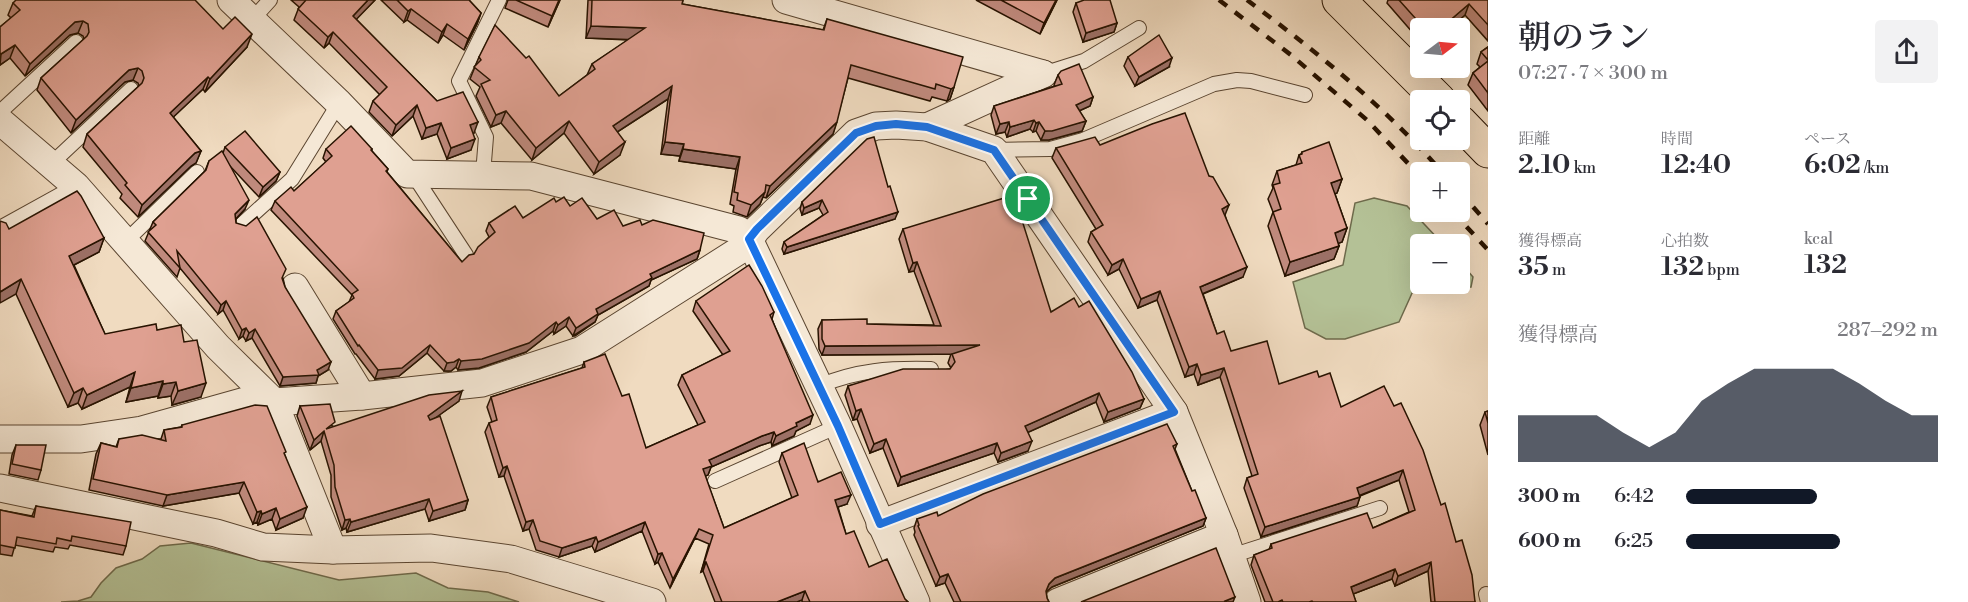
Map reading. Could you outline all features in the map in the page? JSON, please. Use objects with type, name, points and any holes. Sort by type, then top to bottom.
[{"type":"main road","points":[[1339,0],[1429,90]]},
{"type":"main road","points":[[1470,132],[1488,151]]},
{"type":"street","points":[[231,0],[339,104],[407,174],[531,176],[739,230],[749,239],[819,386],[916,602]]},
{"type":"street","points":[[786,0],[1043,74]]},
{"type":"street","points":[[927,127],[1043,74]]},
{"type":"street","points":[[0,121],[76,186],[218,347],[274,402],[333,550]]},
{"type":"street","points":[[0,439],[81,439],[141,430],[249,400],[274,402],[362,396],[482,383],[582,350],[743,248],[757,229],[856,133],[876,126],[896,124],[927,127],[994,150],[1174,412],[1247,602]]},
{"type":"street","points":[[296,287],[362,396]]},
{"type":"street","points":[[880,524],[1174,412]]},
{"type":"street","points":[[0,488],[216,533],[263,547],[333,550],[431,548],[511,559],[652,602]]},
{"type":"street","points":[[1059,602],[1227,546]]},
{"type":"lane","points":[[251,21],[270,0]]},
{"type":"lane","points":[[483,174],[486,137],[459,81],[499,0]]},
{"type":"lane","points":[[1043,74],[1084,61],[1139,28]]},
{"type":"lane","points":[[0,112],[76,42]]},
{"type":"lane","points":[[994,150],[1050,149],[1083,140],[1214,84],[1237,80],[1305,95]]},
{"type":"lane","points":[[51,164],[131,88]]},
{"type":"lane","points":[[240,226],[292,179],[339,104]]},
{"type":"lane","points":[[126,241],[197,172]]},
{"type":"lane","points":[[413,174],[466,255]]},
{"type":"lane","points":[[0,228],[76,186]]},
{"type":"lane","points":[[819,386],[843,376],[890,368],[943,370]]},
{"type":"lane","points":[[716,481],[838,426]]},
{"type":"lane","points":[[1227,546],[1380,508]]},
{"type":"green space","points":[[1374,198],[1407,206],[1410,209],[1410,222],[1422,222],[1434,234],[1410,234],[1412,294],[1399,322],[1345,339],[1326,339],[1305,328],[1293,282],[1343,265],[1355,203]]},
{"type":"green space","points":[[1470,274],[1473,277],[1470,287]]},
{"type":"green space","points":[[191,543],[339,580],[416,573],[448,588],[488,592],[519,602],[61,602],[78,601],[91,597],[116,568],[142,559],[160,546]]},
{"type":"building","points":[[16,0],[195,0],[223,29],[235,17],[252,34],[210,79],[208,77],[170,113],[201,151],[195,153],[142,205],[87,134],[142,83],[144,78],[142,71],[138,68],[129,70],[76,120],[41,78],[87,36],[88,24],[83,21],[75,22],[30,64],[15,45],[0,53],[0,27],[20,10],[13,3]]},
{"type":"building","points":[[306,0],[368,0],[353,16],[437,101],[463,92],[478,122],[470,125],[475,139],[451,148],[441,123],[426,128],[417,105],[396,125],[373,101],[387,87],[333,32],[328,37],[298,9]]},
{"type":"building","points":[[397,0],[469,0],[481,13],[468,39],[447,24],[442,32],[411,9],[408,11]]},
{"type":"building","points":[[516,0],[559,0],[552,16]]},
{"type":"building","points":[[592,0],[683,0],[682,4],[824,30],[827,19],[963,57],[954,87],[951,89],[936,84],[935,89],[851,65],[837,122],[770,186],[766,185],[765,192],[751,205],[737,200],[738,193],[734,192],[740,157],[683,149],[684,144],[665,142],[672,86],[613,126],[625,142],[599,162],[569,121],[536,148],[506,111],[496,115],[481,84],[490,80],[474,67],[481,60],[479,57],[495,25],[526,58],[529,56],[559,96],[595,69],[592,64],[645,28],[591,26]]},
{"type":"building","points":[[1001,0],[1056,0],[1044,23]]},
{"type":"building","points":[[1084,0],[1110,0],[1117,23],[1086,33],[1076,3]]},
{"type":"building","points":[[1399,0],[1488,0],[1488,25],[1469,4],[1453,18],[1415,18]]},
{"type":"building","points":[[1159,35],[1172,58],[1139,77],[1128,57]]},
{"type":"building","points":[[1488,47],[1488,60],[1481,52]]},
{"type":"building","points":[[1488,61],[1488,93],[1473,73]]},
{"type":"building","points":[[1079,64],[1093,97],[1076,105],[1086,121],[1052,131],[1045,131],[1039,122],[1036,123],[1034,120],[1010,127],[1009,122],[1000,124],[994,106],[1062,84],[1058,75],[1061,71]]},
{"type":"building","points":[[1185,113],[1209,176],[1213,177],[1229,205],[1222,209],[1247,267],[1200,287],[1217,334],[1224,331],[1231,351],[1267,341],[1279,384],[1317,371],[1319,377],[1330,373],[1341,407],[1384,386],[1394,406],[1401,403],[1423,450],[1441,505],[1445,503],[1456,542],[1462,540],[1472,575],[1475,602],[1435,602],[1431,562],[1398,576],[1395,569],[1351,587],[1356,602],[1283,602],[1282,600],[1273,602],[1254,555],[1272,548],[1271,544],[1367,513],[1373,528],[1415,510],[1403,470],[1357,488],[1360,497],[1265,527],[1247,478],[1258,474],[1224,368],[1201,375],[1197,364],[1189,367],[1160,291],[1141,299],[1123,259],[1112,265],[1091,232],[1103,225],[1056,148],[1095,137],[1100,145]]},
{"type":"building","points":[[351,126],[462,262],[469,255],[474,254],[478,247],[495,232],[489,223],[515,206],[523,218],[554,198],[556,202],[564,197],[570,206],[582,198],[597,219],[614,210],[623,226],[640,220],[642,225],[653,220],[704,233],[700,250],[650,274],[652,278],[596,309],[598,314],[576,328],[569,317],[558,325],[556,322],[529,343],[482,359],[461,361],[459,359],[447,363],[430,345],[402,368],[378,370],[358,346],[336,311],[354,298],[352,294],[358,290],[275,201],[291,187],[294,191],[332,156],[326,149]]},
{"type":"building","points":[[245,131],[280,172],[263,187],[225,147]]},
{"type":"building","points":[[874,137],[888,187],[890,186],[898,212],[787,247],[784,242],[828,212],[822,200],[804,208],[802,202],[867,139]]},
{"type":"building","points":[[1329,142],[1342,179],[1331,183],[1347,228],[1335,233],[1339,246],[1290,262],[1273,212],[1281,209],[1273,185],[1280,183],[1277,171],[1302,163],[1299,155],[1302,152]]},
{"type":"building","points":[[222,151],[249,200],[235,214],[236,223],[246,226],[257,217],[286,269],[282,278],[285,287],[331,362],[317,370],[319,375],[283,377],[255,329],[249,333],[246,328],[242,330],[226,301],[221,305],[177,251],[180,268],[148,232],[156,225],[153,222],[206,170],[209,161]]},
{"type":"building","points":[[77,191],[104,238],[69,256],[105,334],[156,324],[157,330],[181,325],[184,342],[197,340],[206,383],[178,391],[176,382],[163,384],[163,381],[131,388],[135,372],[87,395],[83,388],[74,393],[21,279],[0,292],[0,221],[6,223],[9,229]]},
{"type":"building","points":[[1014,195],[1051,312],[1074,298],[1079,307],[1089,301],[1132,372],[1144,399],[1108,412],[1099,393],[1025,426],[1032,441],[1001,453],[997,443],[901,477],[886,439],[874,444],[861,409],[856,411],[848,386],[903,369],[950,369],[955,362],[952,354],[980,345],[825,346],[822,339],[822,320],[867,319],[867,324],[941,326],[917,262],[913,263],[903,229]]},
{"type":"building","points":[[749,265],[774,312],[770,315],[813,415],[776,436],[774,432],[762,436],[709,460],[712,466],[703,469],[724,528],[798,495],[782,453],[804,443],[818,482],[841,472],[851,495],[835,500],[846,534],[854,531],[869,567],[887,559],[908,602],[810,602],[805,591],[777,602],[722,602],[706,562],[704,563],[713,535],[699,529],[673,579],[662,553],[658,554],[645,522],[598,542],[596,537],[562,548],[540,541],[533,520],[526,522],[507,466],[503,468],[489,423],[497,420],[491,397],[585,367],[584,362],[605,354],[622,396],[629,394],[646,448],[705,422],[682,375],[730,351],[696,301]]},
{"type":"building","points":[[462,391],[428,416],[430,420],[440,416],[468,500],[433,511],[429,499],[351,522],[350,519],[345,520],[335,487],[334,465],[324,431],[314,440],[300,406],[330,404],[335,422],[326,429],[429,395]]},
{"type":"building","points":[[255,405],[267,406],[307,507],[280,519],[276,508],[262,514],[261,511],[257,512],[244,482],[167,495],[93,479],[101,443],[117,447],[119,439],[142,435],[166,441],[164,430],[182,427],[182,425]]},
{"type":"building","points":[[1167,424],[1177,444],[1173,446],[1206,518],[1055,578],[1046,591],[1049,602],[961,602],[948,574],[940,577],[917,519],[937,512],[938,516],[983,494]]},
{"type":"building","points":[[16,445],[46,445],[41,470],[12,464]]},
{"type":"building","points":[[36,506],[131,522],[126,546],[72,536],[71,541],[57,538],[56,544],[17,537],[15,548],[0,545],[0,510],[34,517]]},
{"type":"building","points":[[1216,548],[1235,597],[1226,602],[1081,602]]},
{"type":"railway","points":[[1219,0],[1291,55],[1367,120],[1410,165]]},
{"type":"railway","points":[[1247,0],[1349,81],[1433,162]]},
{"type":"railway","points":[[1470,203],[1488,224]]},
{"type":"railway","points":[[1462,222],[1488,250]]},
{"type":"route","points":[[896,124],[927,127],[994,150],[1028,199],[1174,412],[880,524],[838,426],[749,239],[856,133],[876,126],[896,124]]}]
